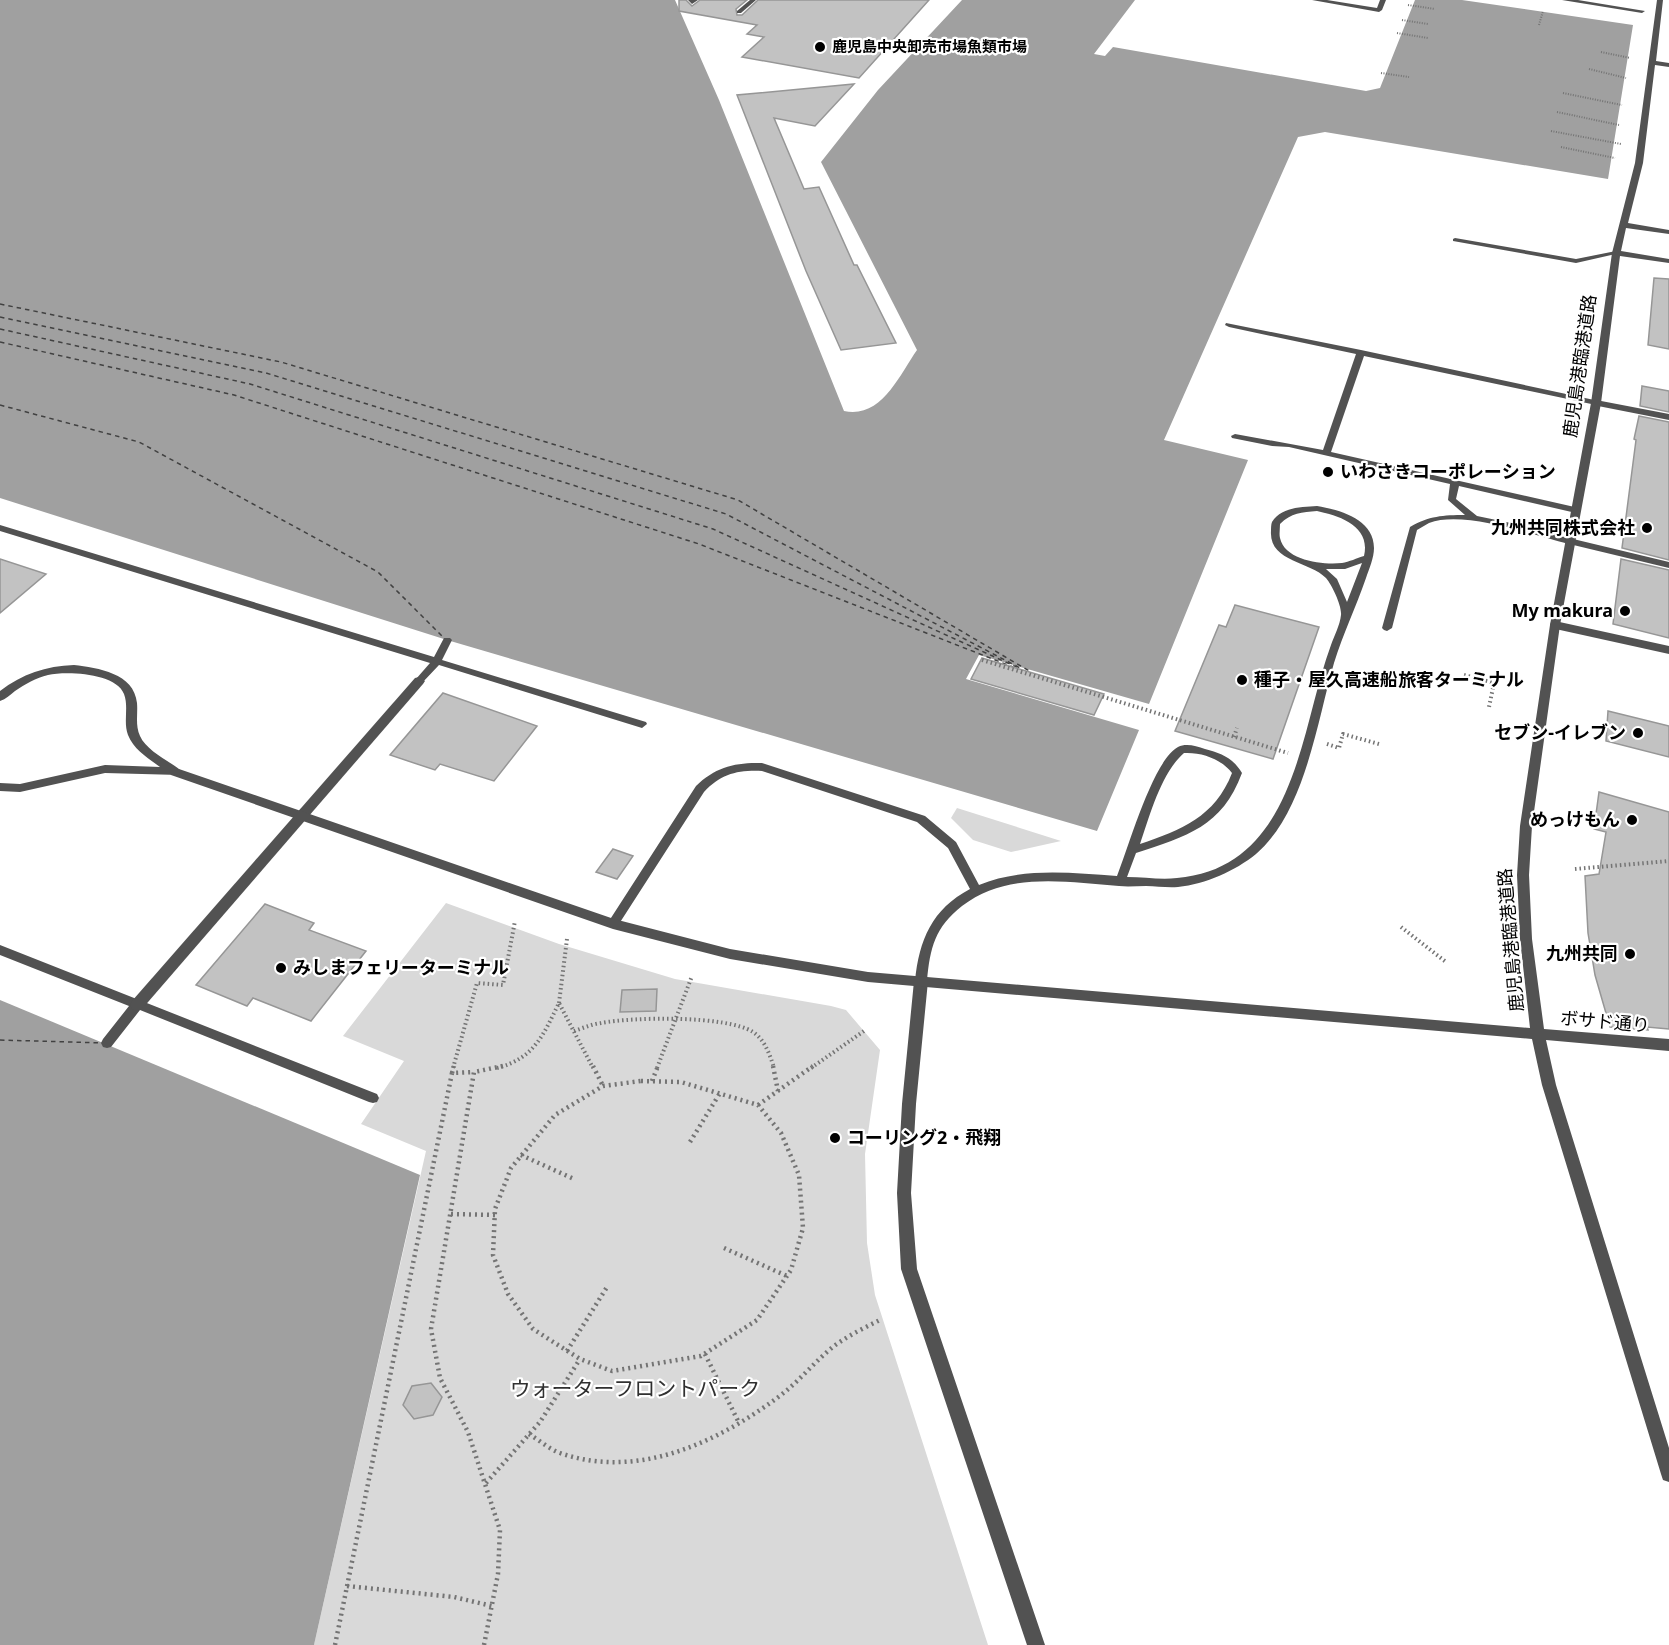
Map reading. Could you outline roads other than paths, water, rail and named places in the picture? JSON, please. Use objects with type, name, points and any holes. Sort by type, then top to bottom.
[{"type":"street","points":[[1315,0],[1379,10],[1383,0]]},
{"type":"street","points":[[1565,0],[1642,11]]},
{"type":"street","name":"鹿児島港臨港道路","points":[[1660,0],[1639,163],[1616,253],[1596,403],[1555,624],[1526,826],[1523,875],[1526,939],[1538,1034],[1549,1085],[1669,1472]]},
{"type":"street","points":[[1652,62],[1669,65]]},
{"type":"street","points":[[1622,225],[1669,232]]},
{"type":"street","points":[[1616,253],[1669,261]]},
{"type":"street","points":[[1596,403],[1669,417]]},
{"type":"street","points":[[1569,541],[1669,565]]},
{"type":"street","points":[[1555,624],[1669,650]]},
{"type":"street","points":[[0,697],[33,676],[62,667],[86,669],[108,676],[124,685],[131,696],[134,711],[131,724],[136,741],[175,772]]},
{"type":"street","points":[[137,1005],[419,681]]},
{"type":"street","points":[[0,787],[20,788],[105,769],[175,772]]},
{"type":"street","name":"ボサド通り","points":[[175,772],[613,924],[730,954],[831,972],[921,981],[1669,1045]]},
{"type":"street","points":[[921,981],[909,1104],[904,1193],[909,1269],[1036,1645]]},
{"type":"lane","points":[[739,12],[753,0]]},
{"type":"lane","points":[[1455,240],[1576,261],[1616,253]]},
{"type":"lane","points":[[1229,325],[1596,403]]},
{"type":"lane","points":[[1326,453],[1361,352]]},
{"type":"lane","points":[[1235,436],[1326,453],[1576,510]]},
{"type":"lane","points":[[1455,482],[1452,500],[1476,519]]},
{"type":"lane","points":[[921,981],[924,946],[940,920],[962,898],[976,889],[1001,880],[1042,878],[1182,882],[1230,868],[1260,844],[1280,816],[1303,758],[1346,614],[1357,593],[1370,545],[1365,532],[1344,514],[1328,509],[1294,510],[1284,515],[1275,526],[1275,537],[1282,549],[1292,558],[1327,574],[1340,594],[1346,614]]},
{"type":"lane","points":[[1387,627],[1413,529],[1420,523],[1444,516],[1476,519],[1569,541]]},
{"type":"lane","points":[[0,528],[642,724]]},
{"type":"lane","points":[[1309,565],[1327,568],[1356,563],[1366,558]]},
{"type":"lane","points":[[419,681],[437,661],[447,640]]},
{"type":"lane","points":[[1120,882],[1134,850],[1140,826],[1170,758],[1181,750],[1194,749],[1222,757],[1231,763],[1237,773],[1234,785],[1218,810],[1185,832],[1134,850]]},
{"type":"lane","points":[[613,924],[700,789],[711,776],[725,769],[742,765],[762,767],[921,819],[952,845],[976,889]]},
{"type":"lane","points":[[0,950],[373,1098]]},
{"type":"lane","points":[[107,1043],[137,1005]]},
{"type":"place","name":"鹿児島中央卸売市場魚類市場","points":[[820,47]]},
{"type":"place","name":"いわさきコーポレーション","points":[[1328,472]]},
{"type":"place","name":"九州共同株式会社","points":[[1647,528]]},
{"type":"place","name":"My makura","points":[[1625,611]]},
{"type":"place","name":"種子・屋久高速船旅客ターミナル","points":[[1242,680]]},
{"type":"place","name":"セブン-イレブン","points":[[1638,733]]},
{"type":"place","name":"めっけもん","points":[[1632,820]]},
{"type":"place","name":"九州共同","points":[[1630,954]]},
{"type":"place","name":"みしまフェリーターミナル","points":[[281,968]]},
{"type":"place","name":"コーリング2・飛翔","points":[[835,1138]]},
{"type":"park label","name":"ウォーターフロントパーク","points":[[635,1389]]}]
